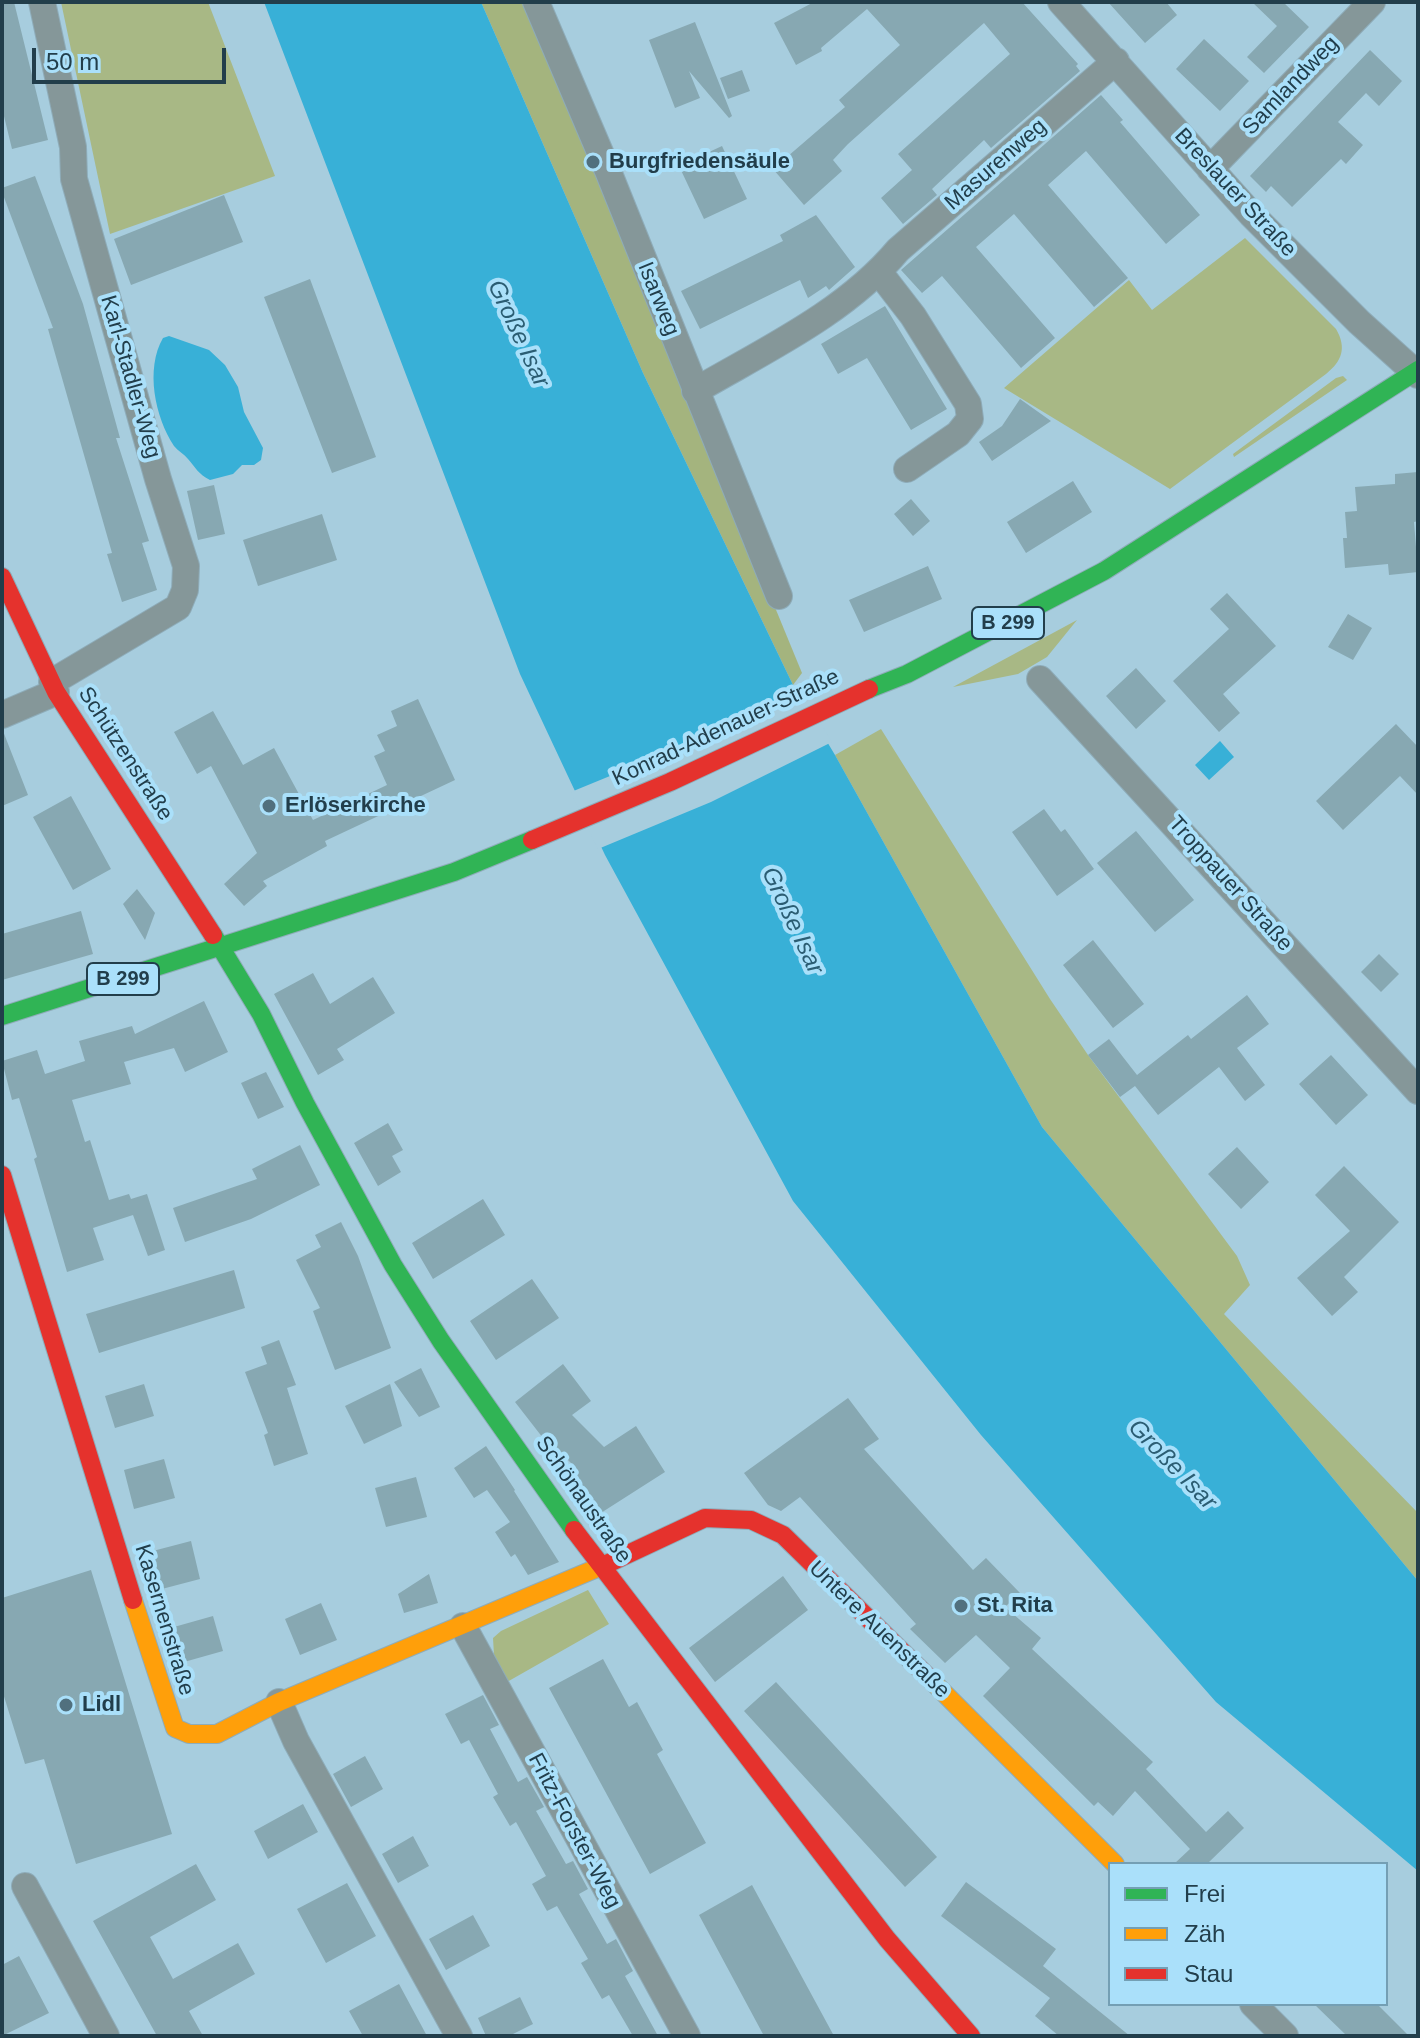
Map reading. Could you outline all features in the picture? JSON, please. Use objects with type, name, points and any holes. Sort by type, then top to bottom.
[{"type":"street","name":"Karl-Stadler-Weg","points":[[2,715],[54,687],[178,607],[185,590],[186,566],[158,479],[74,179],[73,147],[42,2]]},
{"type":"street","name":"Isarweg","points":[[536,2],[608,171],[779,596]]},
{"type":"street","name":"Breslauer Straße","points":[[1061,2],[1210,169],[1359,322],[1417,373]]},
{"type":"street","name":"Samlandweg","points":[[1210,169],[1372,2]]},
{"type":"street","name":"Masurenweg","points":[[695,391],[832,310],[879,272],[898,250],[1116,61]]},
{"type":"street","points":[[879,272],[913,316],[968,404],[970,419],[958,434],[907,469]]},
{"type":"street","name":"Konrad-Adenauer-Straße","points":[[2,1016],[454,872],[670,782],[907,674],[1104,571],[1417,373]]},
{"type":"street","name":"Schützenstraße","points":[[2,577],[54,687],[102,767],[184,888],[220,948]]},
{"type":"street","name":"Troppauer Straße","points":[[1040,679],[1418,1091]]},
{"type":"street","name":"Schönaustraße","points":[[220,948],[261,1014],[305,1103],[393,1265],[441,1341],[600,1567],[887,1939],[971,2036]]},
{"type":"street","name":"Kasernenstraße","points":[[2,1175],[175,1728],[189,1734],[217,1734],[279,1702],[600,1567]]},
{"type":"street","name":"Untere Auenstraße","points":[[600,1567],[705,1518],[751,1520],[783,1535],[1113,1862]]},
{"type":"street","name":"Fritz-Forster-Weg","points":[[463,1626],[687,2036]]},
{"type":"street","points":[[279,1702],[296,1741],[459,2036]]},
{"type":"street","points":[[25,1886],[106,2036]]},
{"type":"street","points":[[1255,2006],[1285,2036]]},
{"type":"green space","points":[[61,2],[208,2],[275,176],[110,234]]},
{"type":"green space","points":[[481,2],[526,2],[802,673],[793,685],[643,373]]},
{"type":"green space","points":[[1245,238],[1336,329],[1341,354],[1326,374],[1170,489],[1004,388],[1129,280],[1152,310]]},
{"type":"green space","points":[[1343,376],[1347,380],[1234,457],[1233,454],[1336,378]]},
{"type":"green space","points":[[1077,620],[1047,657],[1018,674],[953,687]]},
{"type":"green space","points":[[881,729],[1050,999],[1237,1256],[1250,1285],[1224,1314],[1418,1513],[1418,1581],[1042,1127],[835,755]]},
{"type":"green space","points":[[588,1590],[609,1624],[507,1682],[494,1655],[493,1638],[501,1631]]},
{"type":"water","name":"Große Isar","points":[[264,2],[481,2],[643,373],[793,685],[1042,1127],[1418,1581],[1418,1871],[1216,1702],[981,1435],[793,1201],[605,855],[520,674]]},
{"type":"water","points":[[169,336],[209,350],[225,365],[238,387],[244,412],[263,448],[261,460],[254,465],[242,465],[233,474],[210,480],[174,446],[157,407],[154,378],[158,350],[163,338]]},
{"type":"water","points":[[1220,741],[1234,757],[1209,780],[1195,765]]},
{"type":"pier","points":[[800,689],[832,742],[711,802],[598,849],[571,792],[688,744]]},
{"type":"building","points":[[2,2],[14,2],[48,140],[12,149],[2,108]]},
{"type":"building","points":[[814,2],[1022,2],[1078,64],[1076,66],[1080,71],[991,148],[984,140],[932,189],[937,195],[903,224],[881,198],[912,170],[898,154],[1010,54],[984,23],[848,144],[833,160],[842,171],[804,205],[773,169],[845,107],[839,100],[900,45],[867,9],[821,48],[822,51],[796,65],[774,23]]},
{"type":"building","points":[[1108,2],[1166,2],[1177,15],[1145,43]]},
{"type":"building","points":[[1252,2],[1283,2],[1309,27],[1264,73],[1247,57],[1277,26]]},
{"type":"building","points":[[695,22],[732,116],[729,118],[689,71],[700,98],[675,108],[649,40]]},
{"type":"building","points":[[1204,39],[1249,81],[1220,111],[1176,69]]},
{"type":"building","points":[[1370,50],[1402,81],[1379,106],[1366,93],[1338,122],[1363,145],[1346,164],[1341,159],[1292,207],[1271,186],[1266,192],[1250,176]]},
{"type":"building","points":[[742,70],[750,91],[728,99],[720,78]]},
{"type":"building","points":[[1101,95],[1123,120],[1120,122],[1200,215],[1166,244],[1086,151],[1048,185],[1128,278],[1094,307],[1014,214],[976,247],[1055,338],[1021,368],[942,276],[922,293],[901,270]]},
{"type":"building","points":[[722,146],[747,199],[704,219],[679,166]]},
{"type":"building","points":[[35,176],[83,304],[120,438],[116,438],[149,541],[142,543],[157,590],[122,602],[107,554],[112,553],[48,329],[53,328],[2,192],[2,188]]},
{"type":"building","points":[[224,195],[243,242],[131,285],[114,239]]},
{"type":"building","points":[[816,215],[855,267],[829,290],[826,286],[808,298],[800,280],[700,329],[681,291],[783,241],[780,235]]},
{"type":"building","points":[[310,279],[376,457],[332,473],[264,297]]},
{"type":"building","points":[[885,306],[947,409],[911,430],[867,358],[838,374],[821,344]]},
{"type":"building","points":[[1020,399],[1051,421],[992,461],[979,442],[1002,426]]},
{"type":"building","points":[[1418,472],[1418,521],[1414,522],[1418,572],[1389,575],[1388,564],[1345,568],[1345,512],[1357,511],[1355,487],[1395,484],[1395,474]]},
{"type":"building","points":[[1073,481],[1092,512],[1026,553],[1007,522]]},
{"type":"building","points":[[214,485],[225,534],[198,540],[187,491]]},
{"type":"building","points":[[911,499],[930,521],[913,536],[894,514]]},
{"type":"building","points":[[322,514],[337,560],[258,586],[243,540]]},
{"type":"building","points":[[928,566],[942,599],[864,632],[849,600]]},
{"type":"building","points":[[1227,593],[1276,646],[1223,694],[1240,713],[1219,732],[1173,681],[1229,629],[1210,609]]},
{"type":"building","points":[[1348,614],[1372,628],[1353,660],[1328,647]]},
{"type":"building","points":[[1136,668],[1166,701],[1136,729],[1106,696]]},
{"type":"building","points":[[418,699],[455,780],[325,841],[327,846],[263,881],[267,886],[244,906],[224,884],[257,853],[211,766],[197,774],[174,732],[213,711],[243,765],[274,748],[313,820],[387,785],[374,756],[385,751],[377,735],[397,726],[391,711]]},
{"type":"building","points":[[1396,724],[1418,747],[1418,795],[1400,776],[1343,830],[1316,801]]},
{"type":"building","points":[[2,732],[28,795],[2,806]]},
{"type":"building","points":[[71,796],[111,869],[73,890],[33,817]]},
{"type":"building","points":[[1044,809],[1061,832],[1065,829],[1094,869],[1057,896],[1012,832]]},
{"type":"building","points":[[1136,831],[1194,900],[1155,932],[1097,863]]},
{"type":"building","points":[[137,889],[155,913],[145,940],[123,904]]},
{"type":"building","points":[[81,911],[93,954],[2,980],[2,934]]},
{"type":"building","points":[[1093,940],[1144,1004],[1113,1028],[1063,965]]},
{"type":"building","points":[[1379,954],[1399,974],[1381,992],[1361,972]]},
{"type":"building","points":[[313,973],[330,1004],[373,977],[395,1013],[337,1049],[344,1060],[318,1075],[274,994]]},
{"type":"building","points":[[1247,995],[1269,1024],[1237,1048],[1265,1085],[1245,1101],[1219,1067],[1158,1115],[1135,1086],[1120,1097],[1088,1055],[1109,1039],[1137,1075],[1188,1035],[1191,1039]]},
{"type":"building","points":[[204,1001],[228,1052],[185,1072],[174,1048],[124,1062],[131,1084],[72,1100],[85,1142],[90,1140],[109,1200],[129,1194],[131,1199],[147,1194],[165,1250],[148,1256],[133,1215],[93,1228],[104,1260],[67,1272],[19,1098],[12,1100],[2,1061],[37,1050],[45,1074],[85,1061],[79,1041],[132,1026],[135,1034]]},
{"type":"building","points":[[1331,1055],[1368,1095],[1336,1125],[1299,1084]]},
{"type":"building","points":[[266,1072],[284,1107],[258,1119],[241,1083]]},
{"type":"building","points":[[388,1123],[403,1150],[392,1156],[401,1172],[378,1186],[354,1143]]},
{"type":"building","points":[[300,1145],[320,1185],[251,1219],[185,1242],[173,1208],[257,1179],[252,1169]]},
{"type":"building","points":[[1237,1147],[1269,1182],[1241,1209],[1208,1174]]},
{"type":"building","points":[[1344,1166],[1399,1222],[1344,1277],[1358,1292],[1332,1316],[1297,1278],[1350,1231],[1315,1195]]},
{"type":"building","points":[[483,1199],[505,1235],[433,1279],[412,1243]]},
{"type":"building","points":[[341,1222],[358,1256],[391,1348],[335,1370],[313,1311],[320,1308],[296,1260],[321,1247],[315,1235]]},
{"type":"building","points":[[234,1270],[245,1308],[99,1353],[86,1314]]},
{"type":"building","points":[[532,1279],[559,1318],[496,1360],[470,1321]]},
{"type":"building","points":[[279,1340],[296,1385],[287,1388],[308,1454],[274,1466],[264,1435],[268,1433],[245,1372],[267,1364],[261,1347]]},
{"type":"building","points":[[563,1364],[591,1401],[572,1415],[604,1447],[636,1426],[665,1472],[593,1518],[564,1472],[574,1466],[543,1438],[515,1402]]},
{"type":"building","points":[[421,1368],[440,1407],[419,1417],[394,1382]]},
{"type":"building","points":[[144,1384],[154,1416],[115,1428],[105,1396]]},
{"type":"building","points":[[390,1384],[402,1426],[364,1444],[345,1406]]},
{"type":"building","name":"St. Rita","points":[[848,1398],[879,1439],[864,1449],[973,1570],[986,1558],[1020,1593],[1005,1607],[1041,1638],[1032,1649],[1153,1762],[1146,1769],[1206,1832],[1228,1811],[1244,1828],[1209,1862],[1176,1862],[1190,1849],[1135,1791],[1113,1816],[1098,1802],[1094,1806],[983,1696],[1010,1668],[976,1635],[945,1663],[910,1629],[916,1624],[800,1497],[781,1511],[768,1505],[744,1473]]},
{"type":"building","points":[[486,1446],[559,1562],[528,1575],[515,1554],[511,1557],[495,1532],[510,1522],[487,1490],[474,1498],[454,1468]]},
{"type":"building","points":[[164,1459],[175,1498],[134,1509],[124,1470]]},
{"type":"building","points":[[416,1477],[427,1517],[386,1527],[375,1488]]},
{"type":"building","points":[[191,1541],[200,1579],[158,1590],[149,1552]]},
{"type":"building","points":[[91,1570],[172,1834],[76,1864],[44,1759],[25,1764],[2,1690],[2,1598]]},
{"type":"building","points":[[429,1574],[438,1603],[404,1613],[398,1594]]},
{"type":"building","points":[[783,1576],[808,1610],[715,1682],[689,1648]]},
{"type":"building","points":[[321,1603],[337,1640],[300,1655],[285,1619]]},
{"type":"building","points":[[213,1616],[223,1651],[184,1662],[174,1627]]},
{"type":"building","points":[[603,1659],[629,1707],[637,1702],[663,1750],[657,1754],[706,1843],[650,1874],[549,1688]]},
{"type":"building","points":[[776,1682],[937,1857],[905,1887],[744,1711]]},
{"type":"building","points":[[483,1695],[499,1725],[490,1729],[518,1782],[527,1777],[544,1807],[536,1811],[566,1864],[573,1861],[588,1889],[579,1894],[607,1944],[616,1939],[633,1971],[625,1976],[658,2036],[633,2036],[609,1995],[602,1999],[581,1963],[588,1959],[557,1906],[547,1911],[532,1884],[546,1876],[516,1822],[510,1826],[493,1797],[498,1794],[469,1740],[461,1744],[445,1714]]},
{"type":"building","points":[[365,1756],[383,1789],[351,1807],[333,1774]]},
{"type":"building","points":[[303,1804],[318,1832],[268,1859],[254,1831]]},
{"type":"building","points":[[413,1836],[429,1866],[398,1883],[382,1854]]},
{"type":"building","points":[[196,1864],[216,1900],[150,1937],[173,1979],[238,1943],[255,1974],[189,2011],[203,2036],[157,2036],[93,1921]]},
{"type":"building","points":[[966,1882],[1056,1949],[1043,1966],[1130,2036],[1059,2036],[1035,2016],[1050,1998],[941,1916]]},
{"type":"building","points":[[347,1883],[376,1936],[326,1963],[297,1909]]},
{"type":"building","points":[[752,1885],[834,2036],[764,2036],[699,1915]]},
{"type":"building","points":[[473,1915],[490,1946],[446,1970],[429,1939]]},
{"type":"building","points":[[19,1956],[49,2013],[2,2036],[2,1965]]},
{"type":"building","points":[[399,1984],[427,2036],[363,2036],[349,2011]]},
{"type":"building","points":[[520,1997],[533,2024],[509,2036],[486,2036],[478,2018]]},
{"type":"building","points":[[1316,2006],[1379,2006],[1409,2036],[1347,2036]]},
{"type":"traffic: fast","points":[[869,689],[907,674],[1104,571],[1418,370]]},
{"type":"traffic: fast","points":[[2,1016],[454,872],[532,840]]},
{"type":"traffic: fast","points":[[213,935],[261,1014],[305,1103],[393,1265],[441,1341],[574,1530]]},
{"type":"traffic: slow","points":[[133,1600],[175,1728],[189,1734],[217,1734],[279,1702],[609,1563]]},
{"type":"traffic: slow","points":[[929,1678],[1113,1862]]},
{"type":"traffic: jam","points":[[2,577],[56,692],[213,935]]},
{"type":"traffic: jam","points":[[532,840],[670,782],[869,689]]},
{"type":"traffic: jam","points":[[2,1175],[133,1600]]},
{"type":"traffic: jam","points":[[609,1563],[705,1518],[751,1520],[783,1535],[929,1678]]},
{"type":"traffic: jam","points":[[574,1530],[887,1939],[971,2036]]},
{"type":"place","name":"Burgfriedensäule","points":[[593,162]]},
{"type":"place","name":"Erlöserkirche","points":[[269,806]]},
{"type":"place","name":"St. Rita","points":[[961,1606]]},
{"type":"place","name":"Lidl","points":[[66,1705]]}]
